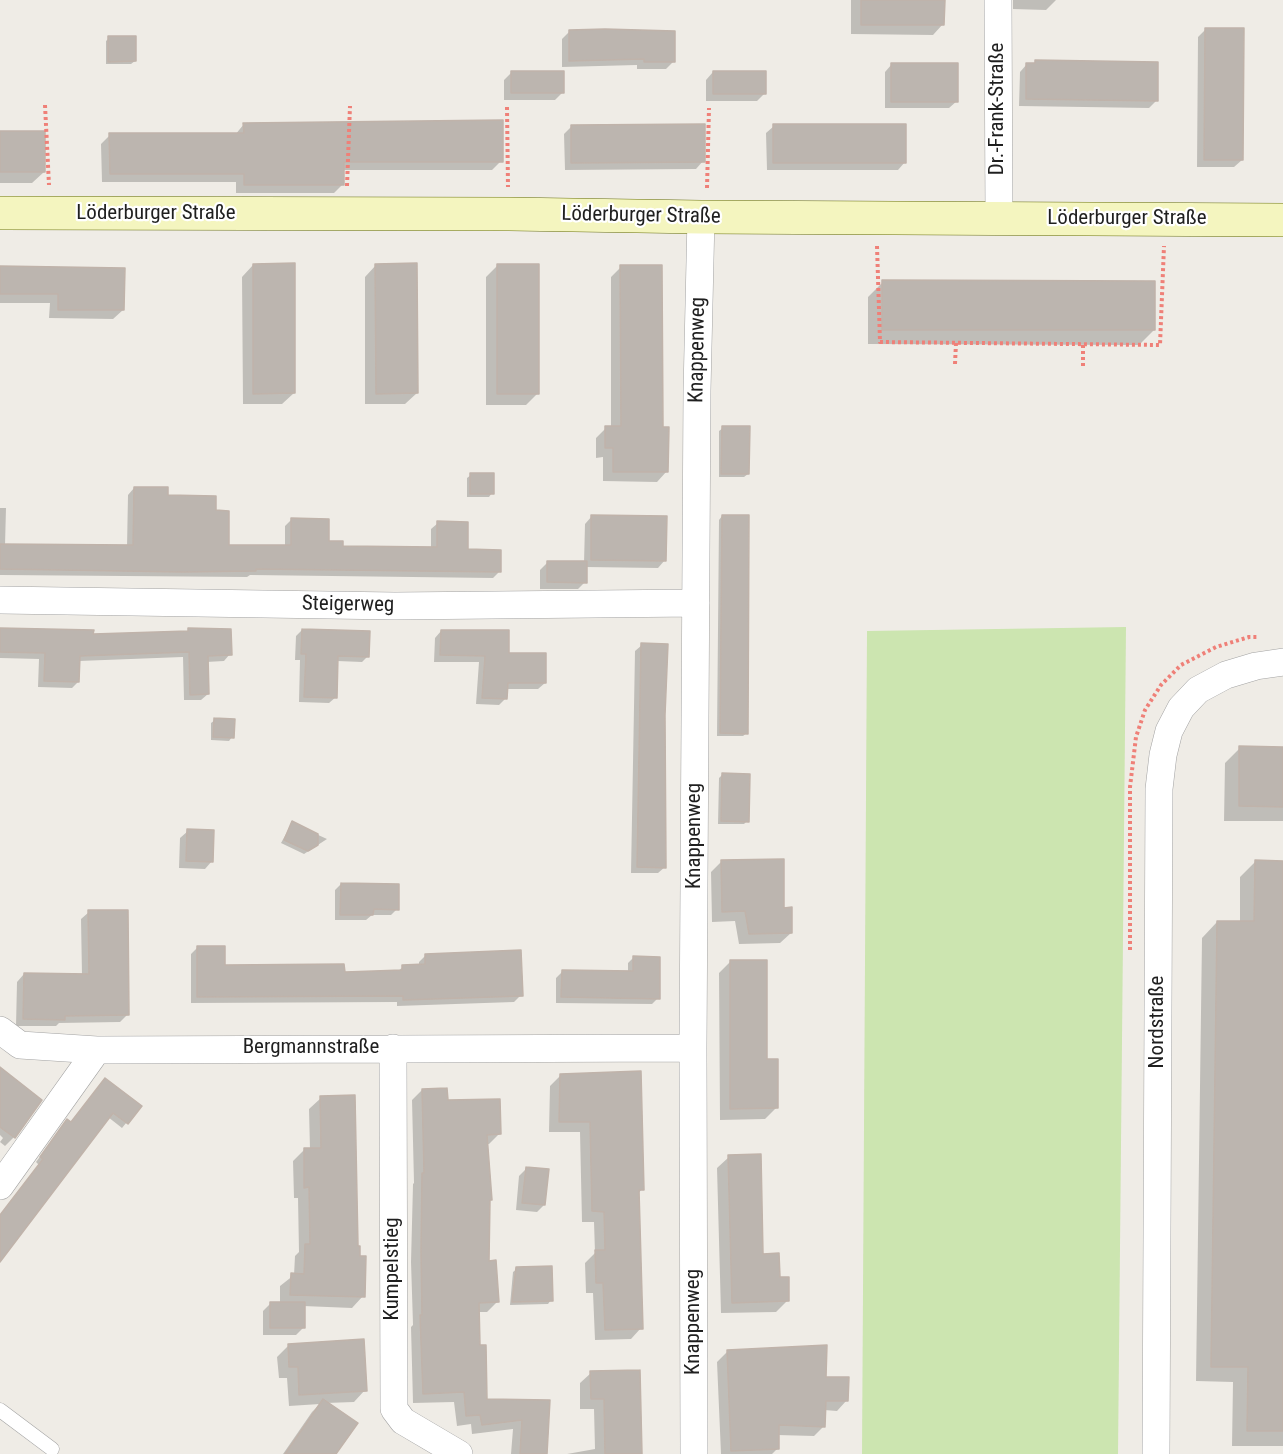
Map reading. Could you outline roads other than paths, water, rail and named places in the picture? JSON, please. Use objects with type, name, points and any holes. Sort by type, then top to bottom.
[{"type":"street","name":"Dr.-Frank-Straße","points":[[998,0],[999,219]]},
{"type":"street","name":"Löderburger Straße","points":[[0,213],[1283,220]]},
{"type":"street","name":"Knappenweg","points":[[694,1454],[693,1048],[697,391],[701,217]]},
{"type":"street","name":"Steigerweg","points":[[0,600],[395,606],[696,603]]},
{"type":"street","name":"Nordstraße","points":[[1156,1454],[1159,789],[1163,755],[1169,731],[1181,708],[1198,690],[1226,675],[1256,666],[1283,663]]},
{"type":"street","name":"Bergmannstraße","points":[[0,1030],[20,1045],[97,1050],[693,1048]]},
{"type":"street","name":"Kumpelstieg","points":[[393,1048],[394,1409],[403,1421],[459,1454]]},
{"type":"street","points":[[0,1186],[97,1050]]},
{"type":"lane","points":[[0,1410],[53,1452]]}]
